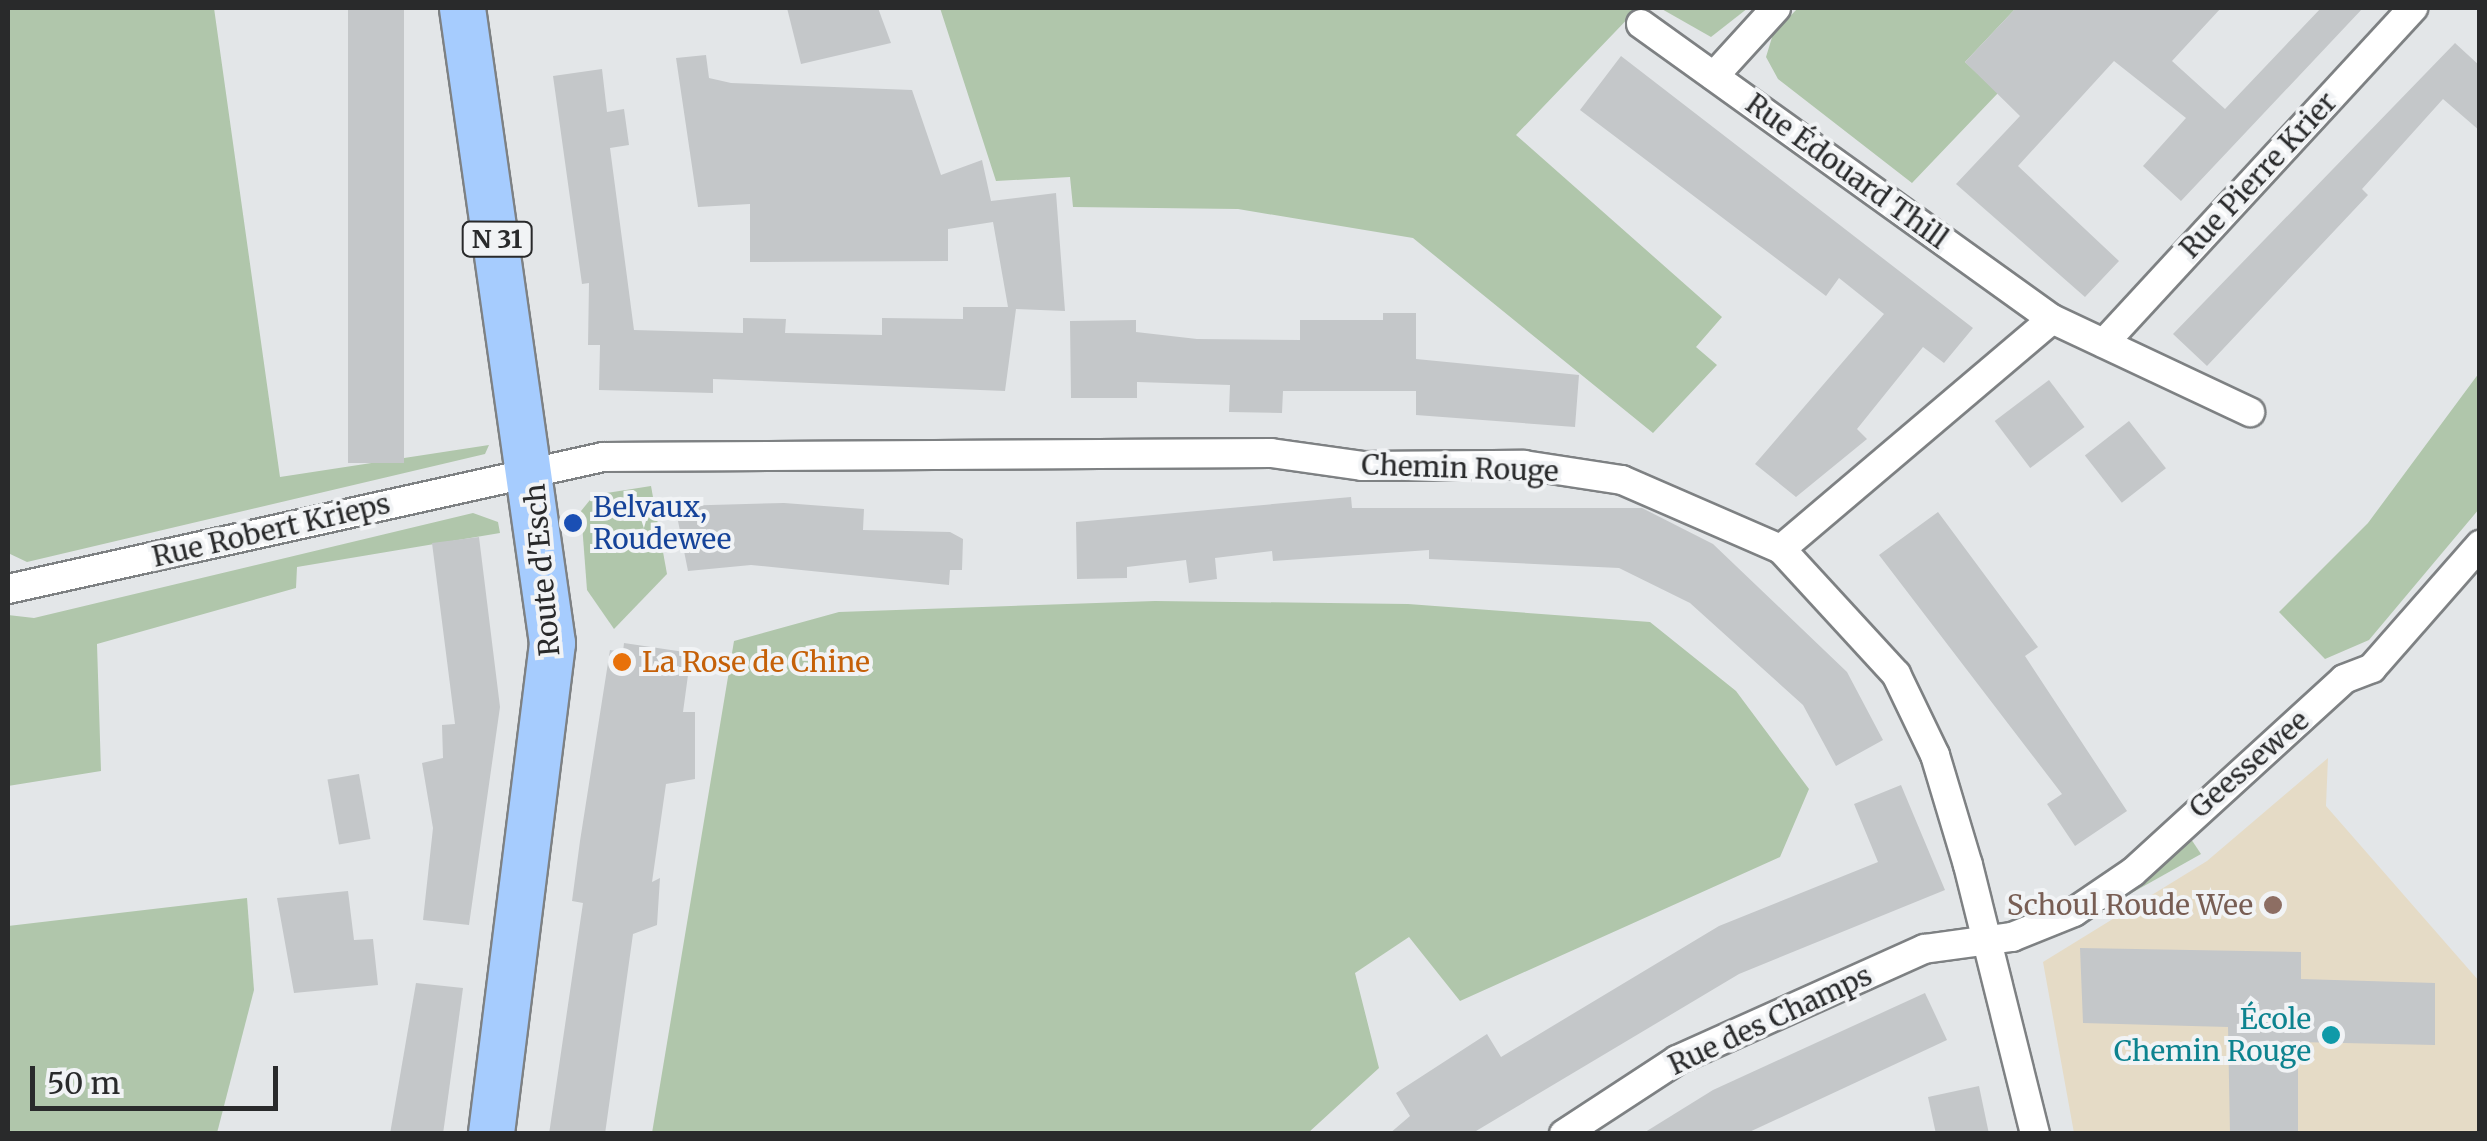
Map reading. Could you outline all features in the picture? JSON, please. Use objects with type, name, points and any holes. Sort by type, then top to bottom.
[{"type":"main road","name":"Route d'Esch","points":[[462,8],[534,471],[552,643],[545,758],[492,1134]]},
{"type":"street","points":[[1714,76],[1776,8]]},
{"type":"street","name":"Rue Pierre Krier","points":[[2104,343],[2413,8]]},
{"type":"street","name":"Rue Édouard Thill","points":[[1641,24],[2052,318]]},
{"type":"street","points":[[1780,549],[2052,318],[2250,412]]},
{"type":"street","name":"Chemin Rouge","points":[[534,471],[602,457],[725,452],[1271,453],[1362,466],[1524,465],[1622,480],[1780,549],[1896,674],[1935,755],[1988,936],[2035,1134]]},
{"type":"street","name":"Rue Robert Krieps","points":[[8,589],[534,471]]},
{"type":"street","name":"Geessewee","points":[[1988,936],[2045,927],[2132,872],[2344,678],[2372,668],[2480,545]]},
{"type":"street","name":"Rue des Champs","points":[[1564,1134],[1677,1060],[1924,949],[1988,936]]},
{"type":"shaded area","name":"Schoul Roude Wee","points":[[2328,758],[2326,806],[2479,981],[2479,1133],[2074,1133],[2043,962],[2207,861]]},
{"type":"green space","points":[[8,8],[214,8],[280,477],[489,445],[485,454],[27,562],[8,553]]},
{"type":"green space","points":[[940,8],[1638,8],[1516,135],[1722,317],[1696,347],[1717,365],[1653,433],[1413,238],[1238,209],[1073,207],[1070,177],[996,181]]},
{"type":"green space","points":[[1660,8],[1748,8],[1711,37]]},
{"type":"green space","points":[[1798,8],[2016,8],[1965,62],[1998,93],[1912,183],[1778,79],[1766,57],[1773,34]]},
{"type":"green space","points":[[2479,373],[2479,509],[2369,640],[2325,659],[2279,612],[2368,523]]},
{"type":"green space","points":[[651,486],[667,574],[614,629],[587,590],[581,511],[594,495]]},
{"type":"green space","points":[[473,513],[498,522],[500,533],[297,567],[296,588],[97,644],[101,771],[8,786],[8,615],[34,618]]},
{"type":"green space","points":[[1155,601],[1408,604],[1650,622],[1736,691],[1809,789],[1780,857],[1460,1001],[1409,937],[1355,973],[1379,1068],[1308,1133],[652,1133],[734,641],[839,612]]},
{"type":"green space","points":[[2187,833],[2201,854],[2080,922]]},
{"type":"green space","points":[[247,898],[254,990],[217,1133],[8,1133],[8,926]]},
{"type":"building","points":[[348,8],[404,8],[404,463],[348,463]]},
{"type":"building","points":[[787,8],[878,8],[891,43],[801,64]]},
{"type":"building","points":[[2016,8],[2221,8],[2172,61],[2225,109],[2321,8],[2363,8],[2181,201],[2143,166],[2186,118],[2114,61],[2018,166],[2119,261],[2085,297],[1956,184],[2020,116],[1965,62]]},
{"type":"building","points":[[2455,43],[2480,66],[2480,131],[2443,99],[2362,189],[2368,195],[2207,366],[2173,334]]},
{"type":"building","points":[[706,55],[709,78],[731,83],[912,90],[941,175],[982,160],[991,201],[1056,193],[1065,311],[1016,309],[1005,391],[713,379],[713,393],[599,390],[600,345],[588,345],[589,283],[582,284],[553,76],[602,69],[607,112],[624,109],[629,145],[610,148],[634,330],[743,333],[743,318],[786,319],[785,333],[882,335],[882,318],[963,319],[963,307],[1008,307],[993,222],[948,229],[948,261],[750,262],[750,204],[698,207],[676,58]]},
{"type":"building","points":[[1621,56],[1973,328],[1944,363],[1923,347],[1857,429],[1867,439],[1796,497],[1755,464],[1884,314],[1839,278],[1826,296],[1580,110]]},
{"type":"building","points":[[1383,313],[1416,313],[1416,359],[1579,375],[1575,427],[1416,415],[1416,391],[1283,391],[1282,413],[1229,412],[1230,385],[1137,382],[1137,398],[1071,398],[1070,321],[1136,320],[1136,332],[1197,339],[1300,340],[1300,320],[1383,320]]},
{"type":"building","points":[[2049,380],[2085,427],[2030,468],[1995,421]]},
{"type":"building","points":[[2129,421],[2166,468],[2122,503],[2085,455]]},
{"type":"building","points":[[1351,497],[1352,508],[1642,508],[1713,544],[1847,672],[1883,740],[1836,766],[1803,705],[1690,603],[1619,568],[1429,559],[1429,550],[1273,561],[1272,551],[1215,558],[1217,579],[1189,583],[1186,560],[1127,567],[1127,578],[1077,579],[1076,522]]},
{"type":"building","points":[[784,503],[864,509],[863,530],[950,532],[963,539],[962,570],[950,570],[949,585],[751,565],[688,571],[675,506]]},
{"type":"building","points":[[1938,512],[2038,647],[2025,656],[2127,811],[2075,846],[2047,804],[2062,794],[1879,555]]},
{"type":"building","points":[[479,537],[500,707],[469,925],[423,920],[433,828],[422,763],[443,758],[442,725],[455,724],[432,543]]},
{"type":"building","points":[[624,643],[691,653],[683,712],[695,712],[695,779],[666,784],[652,882],[660,878],[657,925],[633,934],[605,1134],[549,1134],[583,903],[572,901],[580,841],[610,650],[623,652]]},
{"type":"building","points":[[359,774],[370,839],[339,845],[327,780]]},
{"type":"building","points":[[1901,785],[1945,890],[1739,974],[1471,1134],[1389,1134],[1410,1116],[1396,1093],[1487,1034],[1501,1057],[1719,926],[1878,862],[1854,804]]},
{"type":"building","points":[[348,891],[354,940],[373,939],[378,985],[294,993],[277,898]]},
{"type":"building","name":"École Chemin Rouge","points":[[2080,948],[2301,952],[2301,979],[2435,983],[2435,1045],[2298,1042],[2298,1134],[2230,1134],[2228,1027],[2083,1023]]},
{"type":"building","points":[[416,983],[463,988],[443,1134],[390,1134]]},
{"type":"building","points":[[1925,993],[1947,1040],[1745,1134],[1642,1134],[1713,1090]]},
{"type":"building","points":[[1979,1086],[1989,1134],[1936,1134],[1928,1097]]},
{"type":"place","name":"Belvaux, Roudewee","points":[[573,523]]},
{"type":"place","name":"La Rose de Chine","points":[[622,662]]},
{"type":"place","name":"Schoul Roude Wee","points":[[2273,905]]},
{"type":"place","name":"École Chemin Rouge","points":[[2331,1035]]}]
